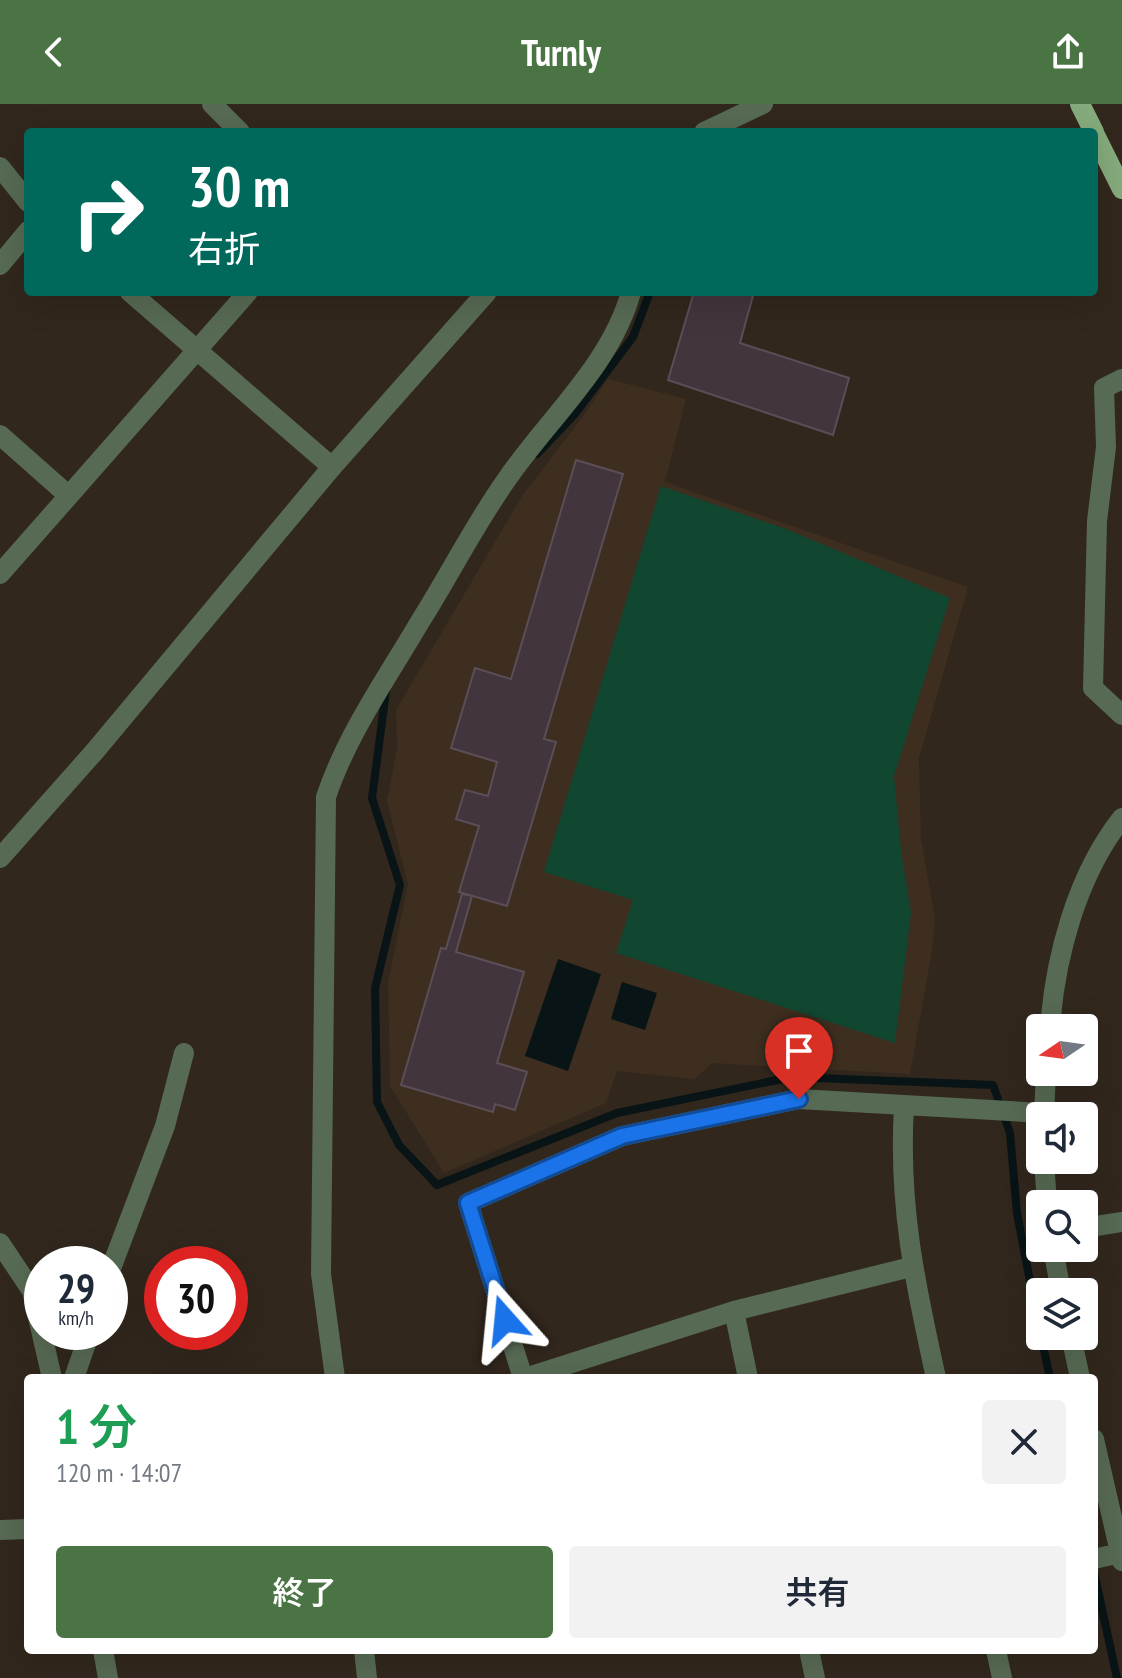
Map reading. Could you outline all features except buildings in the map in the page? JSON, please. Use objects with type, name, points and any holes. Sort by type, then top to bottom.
[{"type":"main road","points":[[1080,104],[1092,128]]},
{"type":"main road","points":[[1098,140],[1122,189]]},
{"type":"street","points":[[212,104],[236,128]]},
{"type":"street","points":[[712,128],[763,104]]},
{"type":"street","points":[[0,167],[24,197]]},
{"type":"street","points":[[0,265],[24,236]]},
{"type":"street","points":[[135,296],[332,467]]},
{"type":"street","points":[[0,574],[245,296]]},
{"type":"street","points":[[0,858],[95,751],[332,467],[483,296]]},
{"type":"street","points":[[334,1374],[321,1274],[326,797],[360,721],[507,478],[576,395],[625,313],[630,296]]},
{"type":"street","points":[[1122,379],[1104,388],[1106,447],[1097,521],[1093,688],[1122,715]]},
{"type":"street","points":[[0,435],[69,496]]},
{"type":"street","points":[[1052,1014],[1067,925],[1107,838],[1122,818]]},
{"type":"street","points":[[119,1246],[165,1126],[184,1053]]},
{"type":"street","points":[[523,1374],[468,1203],[622,1136],[799,1099],[1026,1114]]},
{"type":"street","points":[[904,1106],[900,1157],[911,1267],[935,1374]]},
{"type":"street","points":[[1098,1226],[1122,1222]]},
{"type":"street","points":[[0,1243],[32,1291],[51,1374]]},
{"type":"street","points":[[537,1374],[734,1311],[911,1267]]},
{"type":"street","points":[[734,1311],[747,1374]]},
{"type":"street","points":[[75,1374],[84,1350]]},
{"type":"street","points":[[1074,1350],[1079,1374]]},
{"type":"street","points":[[1098,1456],[1121,1557],[1098,1559]]},
{"type":"street","points":[[0,1530],[24,1529]]},
{"type":"street","points":[[104,1654],[108,1678]]},
{"type":"street","points":[[364,1654],[367,1678]]},
{"type":"street","points":[[810,1654],[815,1678]]},
{"type":"street","points":[[997,1654],[1002,1678]]},
{"type":"shaded area","points":[[608,379],[686,399],[665,482],[968,587],[919,758],[921,839],[935,918],[910,1074],[712,1063],[695,1079],[617,1071],[606,1103],[444,1173],[390,1086],[388,983],[408,884],[387,801],[397,748],[396,710],[522,496]]},
{"type":"shaded area","points":[[558,959],[601,974],[568,1071],[525,1056]]},
{"type":"shaded area","points":[[622,982],[657,993],[645,1030],[611,1019]]},
{"type":"green space","points":[[661,486],[786,529],[950,598],[894,776],[911,913],[895,1043],[616,953],[633,900],[544,872]]},
{"type":"waterway","points":[[537,454],[574,415],[633,337],[648,296]]},
{"type":"waterway","points":[[386,691],[372,798],[400,885],[375,988],[377,1102],[399,1145],[437,1185],[617,1113],[792,1077],[993,1085],[1010,1133],[1017,1213],[1029,1278]]},
{"type":"waterway","points":[[1044,1350],[1049,1374]]},
{"type":"waterway","points":[[1098,1590],[1117,1678]]},
{"type":"route","points":[[505,1320],[468,1203],[622,1136],[799,1099]]}]
